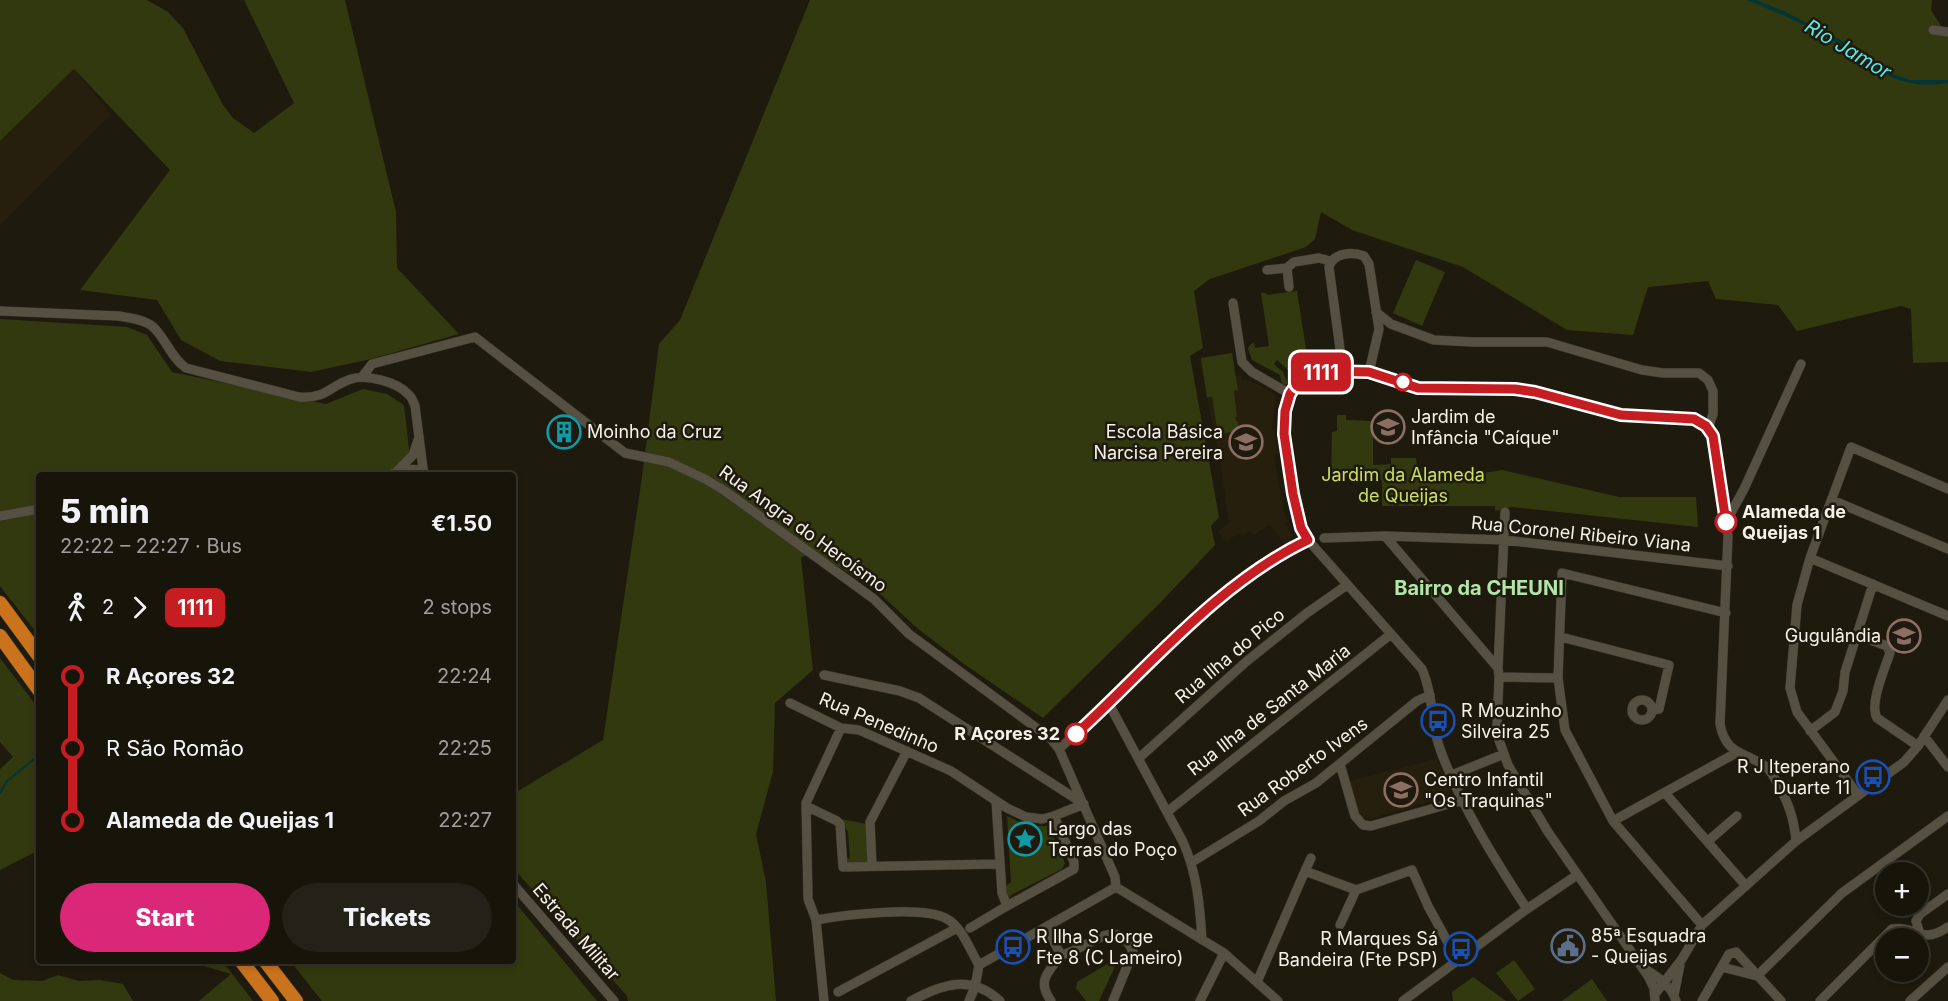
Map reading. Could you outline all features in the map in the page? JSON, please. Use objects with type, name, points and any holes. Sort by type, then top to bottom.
[{"type":"highway","points":[[0,603],[36,652]]},
{"type":"highway","points":[[0,636],[36,686]]},
{"type":"highway","points":[[244,964],[272,1001]]},
{"type":"highway","points":[[268,964],[296,1001]]},
{"type":"street","points":[[1933,30],[1948,32]]},
{"type":"street","points":[[1344,371],[1329,275],[1330,261],[1336,256],[1355,254],[1364,256],[1369,264],[1376,312],[1378,339],[1369,372]]},
{"type":"street","points":[[1267,270],[1287,268],[1294,262],[1319,258],[1330,261]]},
{"type":"street","points":[[1287,268],[1289,286]]},
{"type":"street","points":[[1233,303],[1242,362],[1252,372],[1290,394]]},
{"type":"street","points":[[0,311],[119,316],[136,319],[151,325],[179,363],[186,368],[299,397],[312,398],[325,394],[351,379],[362,377],[384,382],[404,390],[411,396],[415,406],[420,472]]},
{"type":"street","points":[[1376,312],[1391,324],[1434,340],[1547,342],[1642,370],[1663,373],[1699,373],[1708,380],[1713,391],[1713,414],[1708,429]]},
{"type":"street","name":"Rua Angra do Heroísmo","points":[[362,377],[372,364],[475,337],[625,453],[669,462],[725,491],[874,599],[909,634],[1040,729],[1059,749],[1115,877],[1116,887]]},
{"type":"street","points":[[1726,522],[1744,489],[1801,364]]},
{"type":"street","points":[[1527,909],[1491,851],[1452,775],[1437,740],[1429,684],[1422,669],[1308,540],[1300,525],[1288,470],[1284,415],[1290,394],[1298,382],[1310,374],[1325,371],[1369,372],[1418,388],[1515,389],[1535,392],[1621,415],[1694,419],[1708,429],[1714,440],[1726,522],[1728,566],[1720,724],[1722,735],[1736,753],[1766,766],[1772,773],[1790,806],[1796,841]]},
{"type":"street","points":[[397,471],[412,455],[419,438]]},
{"type":"street","points":[[1858,795],[1797,712],[1790,688],[1797,605],[1810,558],[1851,447],[1948,489]]},
{"type":"street","points":[[397,471],[412,468],[417,472]]},
{"type":"street","points":[[1832,500],[1948,549]]},
{"type":"street","points":[[0,516],[36,510]]},
{"type":"street","points":[[1505,512],[1497,725],[1504,754],[1534,810],[1577,875],[1651,982],[1664,993]]},
{"type":"street","points":[[1385,536],[1498,672],[1558,678]]},
{"type":"street","name":"Rua Coronel Ribeiro Viana","points":[[1324,538],[1385,536],[1504,540],[1728,566]]},
{"type":"street","points":[[1059,749],[1199,617],[1238,584],[1264,565],[1308,540]]},
{"type":"street","points":[[1810,558],[1948,616]]},
{"type":"street","points":[[1702,925],[1613,821],[1565,730],[1558,678],[1562,573],[1726,613]]},
{"type":"street","points":[[1810,731],[1835,712],[1843,692],[1845,672],[1873,584]]},
{"type":"street","name":"Rua Ilha do Pico","points":[[1139,758],[1247,661],[1307,613],[1347,585]]},
{"type":"street","name":"Rua Ilha de Santa Maria","points":[[1167,812],[1391,634]]},
{"type":"street","points":[[1857,635],[1887,646],[1890,653],[1875,699],[1874,713],[1877,718],[1918,746]]},
{"type":"street","points":[[1561,637],[1669,665],[1659,709],[1652,710]]},
{"type":"street","points":[[824,675],[900,691],[919,698],[1084,804]]},
{"type":"street","name":"Rua Roberto Ivens","points":[[1192,862],[1316,783],[1418,701],[1430,695]]},
{"type":"street","points":[[1664,993],[1702,925],[1796,841],[1904,762],[1918,746],[1948,700]]},
{"type":"street","name":"Rua Penedinho","points":[[790,703],[841,728],[860,730],[951,771],[996,801],[1026,817],[1042,819],[1084,804]]},
{"type":"street","points":[[1109,704],[1192,862],[1201,910],[1202,940]]},
{"type":"street","points":[[824,1001],[816,920],[808,899],[806,806],[841,728]]},
{"type":"street","points":[[1924,736],[1948,767]]},
{"type":"street","points":[[872,865],[870,822],[907,751]]},
{"type":"street","points":[[1613,821],[1736,753]]},
{"type":"street","points":[[1452,775],[1504,754]]},
{"type":"street","points":[[1340,764],[1355,816],[1363,825],[1371,826],[1463,800]]},
{"type":"street","points":[[1665,792],[1746,886]]},
{"type":"street","points":[[996,801],[1002,893],[1007,906]]},
{"type":"street","points":[[806,806],[837,820],[840,824],[843,867],[999,864]]},
{"type":"street","points":[[970,928],[1074,869],[1074,862],[1054,816]]},
{"type":"street","points":[[1707,841],[1737,816]]},
{"type":"street","points":[[1757,976],[1842,893],[1948,816]]},
{"type":"street","points":[[1257,982],[1311,858]]},
{"type":"street","points":[[1305,871],[1356,890],[1412,870],[1428,906],[1458,960]]},
{"type":"street","points":[[1403,1001],[1577,875]]},
{"type":"street","name":"Estrada Militar","points":[[516,887],[614,1001]]},
{"type":"street","points":[[979,965],[1116,887],[1224,953],[1278,1001]]},
{"type":"street","points":[[1340,926],[1356,890]]},
{"type":"street","points":[[1918,928],[1916,921],[1920,914],[1948,894]]},
{"type":"street","points":[[816,920],[842,915],[915,913],[948,919],[957,928],[979,965],[975,987],[969,1001]]},
{"type":"street","points":[[1046,927],[1061,956]]},
{"type":"street","points":[[1929,935],[1935,935],[1948,927]]},
{"type":"street","points":[[838,992],[957,928]]},
{"type":"street","points":[[1051,1001],[1044,989],[1044,980],[1061,956],[1072,953],[1105,935],[1120,936],[1126,939],[1133,952],[1113,1001]]},
{"type":"street","points":[[1820,1001],[1875,946]]},
{"type":"street","points":[[1702,1001],[1729,954],[1736,951],[1780,1001]]},
{"type":"street","points":[[1200,1001],[1224,953]]},
{"type":"street","points":[[1664,993],[1682,959]]},
{"type":"street","points":[[1641,966],[1664,993]]},
{"type":"street","points":[[1722,967],[1757,976]]},
{"type":"street","points":[[1910,1001],[1948,967]]},
{"type":"street","points":[[911,1001],[946,985],[975,987],[992,994],[1000,1001]]},
{"type":"shaded area","points":[[74,69],[111,114],[0,226],[0,141]]},
{"type":"shaded area","name":"Escola Básica Narcisa Pereira","points":[[1232,353],[1236,376],[1241,375],[1241,380],[1246,379],[1276,395],[1272,430],[1274,430],[1278,454],[1274,455],[1285,516],[1288,521],[1285,524],[1292,534],[1290,543],[1286,546],[1270,525],[1253,535],[1250,531],[1242,536],[1239,533],[1226,542],[1218,531],[1230,522],[1199,358]]},
{"type":"shaded area","name":"Gugulândia","points":[[1895,623],[1922,633],[1892,649],[1889,643]]},
{"type":"shaded area","name":"Centro Infantil \"Os Traquinas\"","points":[[1436,759],[1451,788],[1450,796],[1369,819],[1360,817],[1349,781]]},
{"type":"green space","points":[[0,0],[147,0],[168,12],[183,28],[223,105],[233,118],[254,133],[294,103],[244,0],[345,0],[396,212],[397,268],[459,334],[371,359],[311,372],[220,361],[181,340],[157,300],[80,290],[170,170],[74,69],[0,141]]},
{"type":"green space","points":[[810,0],[1932,0],[1931,10],[1948,37],[1948,362],[1913,363],[1911,309],[1901,306],[1797,331],[1778,305],[1716,299],[1708,281],[1648,287],[1633,335],[1567,330],[1463,267],[1352,230],[1321,212],[1315,239],[1306,247],[1210,279],[1194,291],[1203,348],[1190,356],[1219,517],[1211,526],[1215,545],[1160,603],[1043,718],[964,664],[917,628],[879,593],[813,550],[801,558],[813,670],[775,703],[773,772],[756,834],[766,882],[776,1001],[628,1001],[627,996],[516,871],[516,792],[603,740],[659,344],[680,320]]},
{"type":"green space","points":[[1416,260],[1445,272],[1422,326],[1393,313]]},
{"type":"green space","points":[[1297,291],[1307,356],[1315,359],[1334,356],[1337,362],[1335,365],[1309,369],[1297,375],[1277,360],[1274,364],[1283,372],[1288,384],[1285,385],[1282,384],[1280,375],[1252,360],[1248,348],[1254,343],[1255,348],[1269,346],[1261,293],[1267,295]]},
{"type":"green space","points":[[0,319],[127,327],[147,335],[172,372],[326,404],[363,389],[387,394],[404,405],[412,472],[36,472],[36,632],[0,586]]},
{"type":"green space","points":[[1232,353],[1238,390],[1234,391],[1237,417],[1235,417],[1239,431],[1218,434],[1212,397],[1207,397],[1201,358]]},
{"type":"green space","name":"Jardim da Alameda de Queijas","points":[[1337,415],[1346,415],[1346,420],[1373,421],[1373,465],[1391,464],[1391,458],[1416,458],[1417,468],[1471,475],[1502,470],[1619,497],[1696,497],[1698,527],[1512,507],[1495,511],[1495,506],[1382,506],[1382,481],[1373,475],[1331,475],[1332,432],[1337,431]]},
{"type":"green space","points":[[0,658],[36,705],[36,852],[0,870],[0,769],[13,757],[0,742]]},
{"type":"green space","points":[[1007,816],[1027,826],[1049,826],[1065,863],[1062,869],[1011,895],[1010,898],[1006,896],[1005,887],[1011,882]]},
{"type":"green space","points":[[841,819],[867,824],[867,862],[847,864],[845,856],[850,859],[848,831]]},
{"type":"green space","points":[[516,904],[597,1001],[322,1001],[293,964],[516,964]]},
{"type":"green space","points":[[1114,960],[1117,962],[1099,1001],[1086,1001],[1076,988],[1077,982]]},
{"type":"green space","points":[[1514,960],[1535,989],[1518,1001],[1496,973]]},
{"type":"green space","points":[[197,964],[225,964],[253,1001],[199,1001],[231,974]]},
{"type":"green space","points":[[0,973],[13,980],[42,981],[58,975],[79,981],[100,980],[123,984],[133,1001],[0,1001]]},
{"type":"green space","points":[[1473,977],[1506,1001],[1453,1001],[1452,992]]},
{"type":"green space","points":[[1592,979],[1607,1001],[1562,1001]]},
{"type":"water","name":"Rio Jamor","points":[[1746,0],[1756,0],[1786,12],[1842,41],[1882,70],[1910,80],[1948,80],[1948,83],[1929,85],[1898,79],[1872,66],[1820,33]]},
{"type":"waterway","points":[[0,793],[7,781],[36,757]]},
{"type":"bus line","name":"1111","points":[[1076,734],[1199,617],[1243,580],[1308,540],[1301,528],[1293,494],[1284,434],[1285,411],[1290,394],[1298,382],[1310,374],[1325,371],[1369,372],[1418,388],[1515,389],[1552,395],[1621,415],[1694,419],[1706,426],[1713,436],[1726,522]]},
{"type":"place","name":"Jardim de Infância \"Caíque\"","points":[[1388,427]]},
{"type":"place","name":"Moinho da Cruz","points":[[564,432]]},
{"type":"place","name":"Escola Básica Narcisa Pereira","points":[[1246,442]]},
{"type":"place","name":"Alameda de Queijas 1","points":[[1726,522]]},
{"type":"place","name":"Gugulândia","points":[[1904,636]]},
{"type":"place","name":"R Mouzinho Silveira 25","points":[[1438,721]]},
{"type":"place","name":"R Açores 32","points":[[1076,734]]},
{"type":"place","name":"R J Iteperano Duarte 11","points":[[1873,777]]},
{"type":"place","name":"Centro Infantil \"Os Traquinas\"","points":[[1401,790]]},
{"type":"place","name":"Largo das Terras do Poço","points":[[1025,839]]},
{"type":"place","name":"85ª Esquadra - Queijas","points":[[1568,946]]},
{"type":"place","name":"R Ilha S Jorge Fte 8 (C Lameiro)","points":[[1013,947]]},
{"type":"place","name":"R Marques Sá Bandeira (Fte PSP)","points":[[1461,949]]},
{"type":"district","name":"Bairro da CHEUNI","points":[[1479,588]]}]
